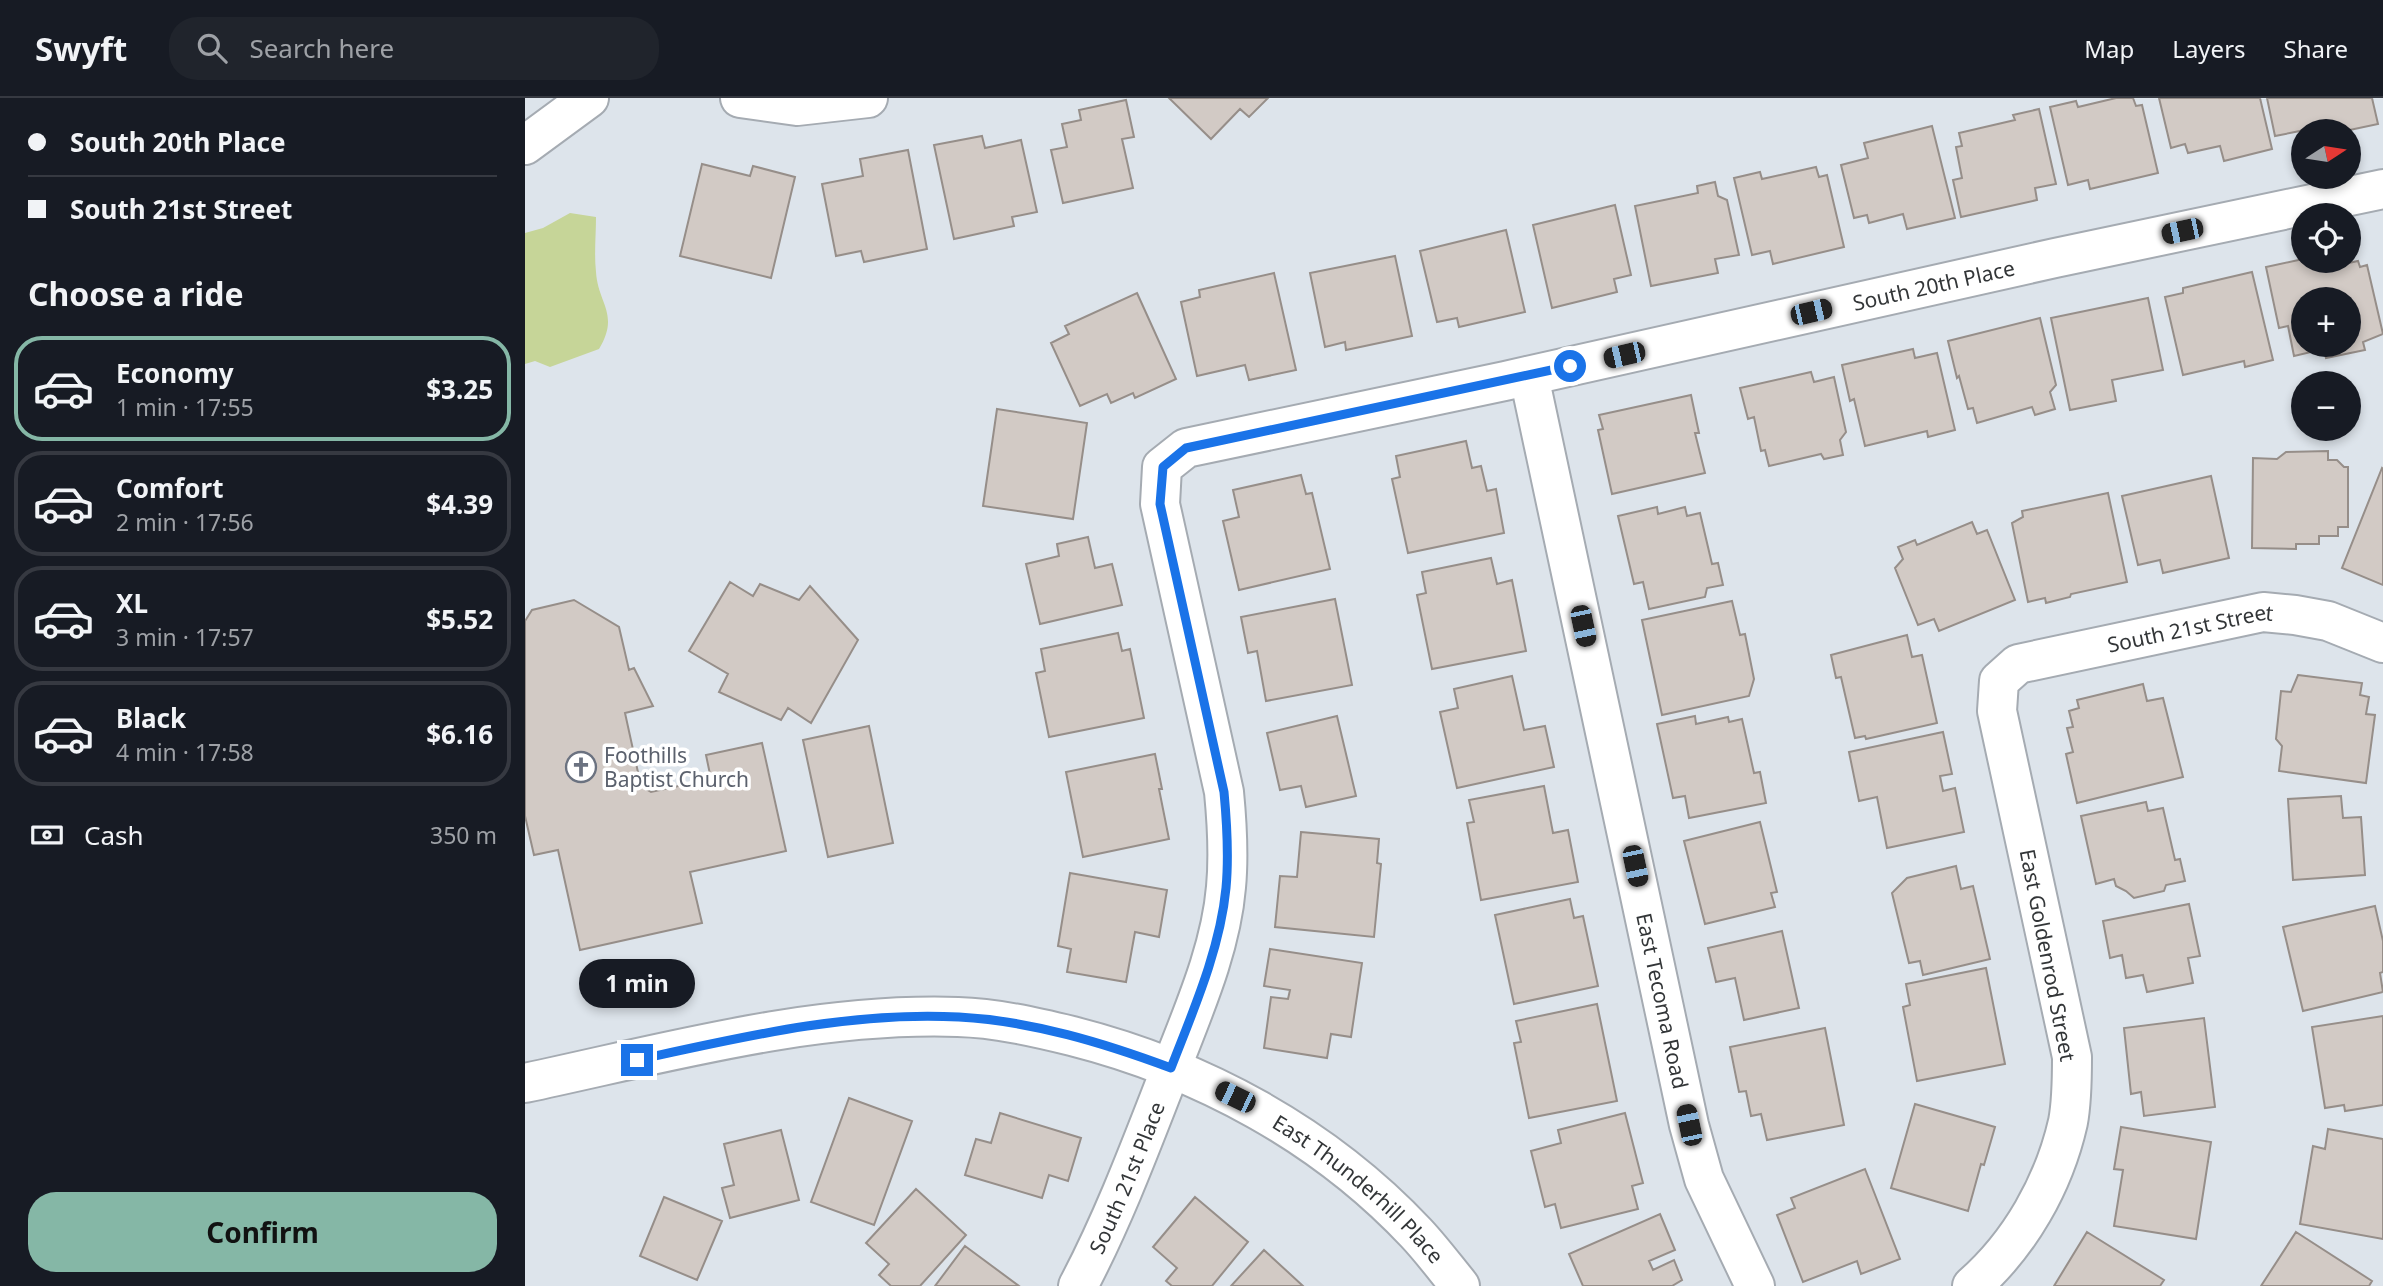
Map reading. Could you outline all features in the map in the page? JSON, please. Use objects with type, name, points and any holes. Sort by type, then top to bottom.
[{"type":"street","points":[[525,145],[589,98]]},
{"type":"street","points":[[740,98],[797,106],[868,98]]},
{"type":"street","name":"South 20th Place","points":[[1163,467],[1186,448],[1529,376],[2069,255],[2383,189]]},
{"type":"street","name":"East Tecoma Road","points":[[1529,376],[1692,1139],[1704,1179],[1755,1286]]},
{"type":"street","name":"South 21st Place","points":[[1078,1286],[1121,1192],[1189,1023],[1219,930],[1226,888],[1227,834],[1224,792],[1160,504],[1163,467]]},
{"type":"street","name":"South 21st Street","points":[[1999,681],[2018,664],[2263,612],[2328,621],[2383,643]]},
{"type":"street","name":"East Goldenrod Street","points":[[1972,1286],[1993,1268],[2016,1239],[2041,1195],[2059,1155],[2068,1119],[2072,1086],[2072,1057],[2066,1026],[1997,711],[1999,681]]},
{"type":"street","points":[[525,1083],[766,1034],[841,1022],[903,1018],[959,1017],[1006,1022],[1113,1046],[1171,1068]]},
{"type":"street","name":"East Thunderhill Place","points":[[1171,1068],[1253,1105],[1296,1132],[1397,1215],[1460,1286]]},
{"type":"green space","points":[[570,213],[596,217],[596,272],[608,327],[599,349],[550,367],[535,361],[525,364],[525,233],[543,228]]},
{"type":"building","points":[[1169,98],[1268,98],[1249,117],[1240,109],[1211,139]]},
{"type":"building","points":[[2116,98],[2133,98],[2136,106],[2142,105],[2158,173],[2090,189],[2088,180],[2068,185],[2050,107],[2076,101],[2078,107]]},
{"type":"building","points":[[2159,98],[2260,98],[2272,149],[2224,161],[2220,146],[2188,153],[2185,144],[2171,148]]},
{"type":"building","points":[[2267,98],[2372,98],[2378,124],[2361,128],[2361,119],[2291,119],[2291,133],[2275,136]]},
{"type":"building","points":[[1126,100],[1134,137],[1122,139],[1133,188],[1063,203],[1051,150],[1067,147],[1062,124],[1081,120],[1079,110]]},
{"type":"building","points":[[2039,109],[2056,184],[2035,188],[2037,200],[1961,217],[1953,180],[1962,178],[1956,147],[1962,146],[1959,133],[2015,120],[2013,115]]},
{"type":"building","points":[[1932,126],[1955,218],[1907,229],[1903,214],[1869,223],[1867,215],[1854,218],[1841,165],[1868,158],[1864,143]]},
{"type":"building","points":[[982,136],[985,148],[1021,140],[1037,212],[1012,217],[1014,226],[954,239],[934,145]]},
{"type":"building","points":[[908,150],[927,249],[864,262],[861,251],[836,256],[822,184],[863,176],[860,159]]},
{"type":"building","points":[[702,164],[750,176],[753,166],[795,177],[771,278],[680,256]]},
{"type":"building","points":[[1816,167],[1819,177],[1827,175],[1844,247],[1773,264],[1770,251],[1752,255],[1734,178],[1760,172],[1762,179]]},
{"type":"building","points":[[1715,182],[1718,196],[1727,200],[1739,255],[1715,259],[1718,273],[1651,286],[1635,206],[1698,193],[1697,186]]},
{"type":"building","points":[[1615,205],[1631,275],[1614,279],[1617,292],[1552,308],[1533,225]]},
{"type":"building","points":[[1506,230],[1525,312],[1459,327],[1457,318],[1437,322],[1420,251]]},
{"type":"building","points":[[1395,256],[1412,336],[1346,350],[1345,342],[1325,347],[1310,273]]},
{"type":"building","points":[[2291,262],[2291,273],[2361,273],[2361,267],[2367,265],[2383,334],[2363,342],[2365,350],[2361,351],[2361,287],[2291,287],[2291,341],[2288,326],[2279,328],[2266,267]]},
{"type":"building","points":[[2252,272],[2273,360],[2245,367],[2244,361],[2183,375],[2165,297],[2183,293],[2183,288]]},
{"type":"building","points":[[1274,273],[1296,370],[1249,380],[1245,365],[1197,376],[1181,302],[1200,297],[1199,290]]},
{"type":"building","points":[[1137,293],[1176,379],[1135,398],[1133,393],[1111,403],[1107,394],[1080,406],[1051,343],[1069,334],[1065,326]]},
{"type":"building","points":[[2148,298],[2163,370],[2112,380],[2116,401],[2070,410],[2051,318]]},
{"type":"building","points":[[2040,318],[2056,385],[2050,392],[2055,409],[2035,415],[2032,407],[1977,423],[1973,408],[1968,409],[1959,376],[1957,378],[1948,341]]},
{"type":"building","points":[[1913,349],[1915,358],[1937,353],[1955,430],[1928,437],[1927,431],[1865,446],[1854,399],[1850,401],[1842,365]]},
{"type":"building","points":[[1811,372],[1814,382],[1834,377],[1846,432],[1840,440],[1843,455],[1824,459],[1821,454],[1769,466],[1765,450],[1761,451],[1754,417],[1748,419],[1740,388]]},
{"type":"building","points":[[1691,395],[1699,433],[1695,433],[1705,473],[1612,494],[1598,430],[1603,429],[1599,415]]},
{"type":"building","points":[[997,409],[1087,423],[1073,519],[983,506]]},
{"type":"building","points":[[1466,441],[1472,468],[1481,466],[1487,491],[1496,489],[1504,533],[1408,553],[1392,479],[1400,477],[1396,456]]},
{"type":"building","points":[[2328,451],[2328,460],[2337,460],[2344,467],[2348,467],[2348,527],[2338,527],[2338,536],[2319,536],[2319,544],[2296,544],[2296,549],[2252,548],[2253,458],[2277,459],[2286,452]]},
{"type":"building","points":[[2383,469],[2383,585],[2342,568]]},
{"type":"building","points":[[1301,475],[1306,494],[1312,493],[1330,569],[1239,590],[1223,521],[1239,517],[1233,490]]},
{"type":"building","points":[[2211,476],[2229,558],[2163,573],[2160,560],[2138,565],[2122,496]]},
{"type":"building","points":[[2108,493],[2127,582],[2071,594],[2070,597],[2046,603],[2045,598],[2028,602],[2012,523],[2023,517],[2022,511]]},
{"type":"building","points":[[1657,507],[1658,514],[1685,507],[1687,516],[1700,513],[1712,564],[1718,563],[1723,585],[1707,588],[1705,597],[1649,609],[1643,582],[1634,584],[1618,516]]},
{"type":"building","points":[[1972,522],[1977,534],[1987,530],[2015,600],[1939,631],[1934,619],[1918,625],[1895,568],[1903,559],[1898,547],[1915,540],[1917,545]]},
{"type":"building","points":[[1088,537],[1095,568],[1112,564],[1122,605],[1040,624],[1026,564],[1059,556],[1057,544]]},
{"type":"building","points":[[1491,558],[1497,584],[1512,580],[1526,651],[1432,669],[1417,595],[1426,593],[1422,572]]},
{"type":"building","points":[[730,582],[753,596],[760,584],[799,600],[810,586],[858,640],[811,723],[788,708],[781,720],[719,692],[728,674],[689,651]]},
{"type":"building","points":[[1335,599],[1352,685],[1266,701],[1257,651],[1248,653],[1241,617]]},
{"type":"building","name":"Foothills Baptist Church","points":[[574,600],[619,627],[629,670],[634,668],[653,706],[625,713],[641,786],[651,792],[711,779],[706,755],[762,743],[786,851],[690,872],[702,923],[580,950],[558,850],[534,855],[525,816],[525,621],[532,610]]},
{"type":"building","points":[[1732,601],[1740,635],[1745,634],[1754,679],[1749,696],[1662,715],[1642,620]]},
{"type":"building","points":[[1118,633],[1122,651],[1130,649],[1144,718],[1049,737],[1036,673],[1045,671],[1041,649]]},
{"type":"building","points":[[1907,635],[1912,657],[1922,655],[1937,723],[1866,739],[1865,736],[1855,738],[1841,677],[1836,678],[1831,655]]},
{"type":"building","points":[[2298,675],[2362,683],[2360,695],[2369,697],[2366,714],[2375,715],[2366,783],[2279,771],[2282,746],[2276,739],[2281,691],[2291,692]]},
{"type":"building","points":[[1512,676],[1524,730],[1545,726],[1554,767],[1457,788],[1440,712],[1458,708],[1454,689]]},
{"type":"building","points":[[2143,684],[2147,701],[2163,698],[2183,777],[2077,803],[2066,754],[2073,752],[2067,728],[2073,727],[2069,711],[2079,708],[2077,700]]},
{"type":"building","points":[[1337,716],[1356,796],[1306,807],[1301,786],[1280,790],[1267,733]]},
{"type":"building","points":[[1695,716],[1696,724],[1728,717],[1729,722],[1742,719],[1754,773],[1760,772],[1766,803],[1689,818],[1685,796],[1673,798],[1657,724]]},
{"type":"building","points":[[869,726],[893,843],[828,857],[803,740]]},
{"type":"building","points":[[1943,732],[1952,774],[1940,776],[1943,791],[1955,788],[1964,832],[1887,848],[1877,797],[1859,801],[1849,752]]},
{"type":"building","points":[[1155,754],[1169,839],[1083,857],[1066,772]]},
{"type":"building","points":[[1544,786],[1553,833],[1568,830],[1578,882],[1481,900],[1467,823],[1474,822],[1469,800]]},
{"type":"building","points":[[2341,796],[2343,818],[2361,817],[2365,875],[2293,880],[2288,799]]},
{"type":"building","points":[[2146,802],[2148,811],[2163,808],[2175,860],[2180,859],[2185,881],[2166,885],[2164,891],[2134,898],[2116,886],[2114,879],[2096,884],[2081,816]]},
{"type":"building","points":[[1760,822],[1777,892],[1771,893],[1775,907],[1705,924],[1684,841]]},
{"type":"building","points":[[1301,832],[1379,839],[1377,863],[1381,864],[1374,937],[1275,927],[1280,876],[1297,877]]},
{"type":"building","points":[[1956,866],[1961,889],[1973,886],[1990,959],[1923,975],[1920,961],[1909,963],[1892,893],[1907,878]]},
{"type":"building","points":[[1070,873],[1167,890],[1159,937],[1135,932],[1126,982],[1067,972],[1071,949],[1058,946]]},
{"type":"building","points":[[1570,899],[1574,918],[1583,916],[1598,986],[1514,1004],[1495,915]]},
{"type":"building","points":[[2189,904],[2200,956],[2188,958],[2193,983],[2147,992],[2143,975],[2126,978],[2122,955],[2110,958],[2103,921]]},
{"type":"building","points":[[2375,906],[2383,941],[2383,972],[2380,973],[2383,992],[2303,1011],[2283,927]]},
{"type":"building","points":[[1782,931],[1799,1008],[1744,1020],[1735,978],[1716,982],[1708,948]]},
{"type":"building","points":[[1270,949],[1362,963],[1351,1037],[1331,1034],[1327,1058],[1264,1048],[1271,997],[1288,999],[1290,990],[1264,986]]},
{"type":"building","points":[[1986,968],[2005,1064],[1917,1081],[1903,1007],[1910,1005],[1906,984]]},
{"type":"building","points":[[1597,1004],[1617,1101],[1529,1118],[1514,1043],[1521,1042],[1516,1021]]},
{"type":"building","points":[[2383,1016],[2383,1105],[2345,1111],[2344,1105],[2325,1108],[2312,1027]]},
{"type":"building","points":[[2204,1018],[2215,1107],[2144,1116],[2141,1092],[2131,1094],[2124,1028]]},
{"type":"building","points":[[1825,1028],[1844,1125],[1767,1140],[1761,1114],[1751,1116],[1746,1091],[1739,1092],[1730,1047]]},
{"type":"building","points":[[849,1098],[912,1121],[874,1225],[811,1202]]},
{"type":"building","points":[[1915,1104],[1995,1127],[1968,1211],[1891,1188]]},
{"type":"building","points":[[1000,1113],[1081,1138],[1068,1181],[1049,1175],[1042,1198],[965,1175],[976,1139],[991,1143]]},
{"type":"building","points":[[1625,1113],[1643,1183],[1632,1186],[1638,1209],[1561,1228],[1555,1204],[1545,1207],[1531,1151],[1561,1143],[1558,1130]]},
{"type":"building","points":[[2121,1127],[2211,1142],[2196,1239],[2114,1226],[2123,1170],[2114,1169]]},
{"type":"building","points":[[2328,1129],[2383,1139],[2383,1239],[2300,1224],[2313,1146],[2325,1149]]},
{"type":"building","points":[[781,1130],[799,1200],[730,1218],[722,1188],[734,1185],[724,1144]]},
{"type":"building","points":[[1865,1169],[1900,1259],[1861,1274],[1857,1261],[1803,1282],[1777,1215],[1795,1208],[1791,1198]]},
{"type":"building","points":[[916,1189],[966,1235],[920,1286],[891,1286],[879,1275],[889,1264],[866,1243]]},
{"type":"building","points":[[664,1197],[722,1221],[697,1280],[640,1256]]},
{"type":"building","points":[[1195,1197],[1248,1242],[1212,1286],[1172,1286],[1166,1281],[1177,1268],[1153,1247]]},
{"type":"building","points":[[1660,1214],[1675,1250],[1649,1261],[1653,1270],[1674,1260],[1682,1280],[1672,1286],[1583,1286],[1569,1254]]},
{"type":"building","points":[[2087,1232],[2164,1280],[2160,1286],[2054,1286]]},
{"type":"building","points":[[2296,1232],[2372,1281],[2369,1286],[2261,1286]]},
{"type":"building","points":[[965,1246],[1019,1286],[935,1286]]},
{"type":"building","points":[[1264,1250],[1303,1286],[1231,1286]]},
{"type":"place","name":"Foothills Baptist Church","points":[[581,767]]},
{"type":"route","points":[[637,1060],[841,1022],[959,1017],[1006,1022],[1059,1033],[1113,1046],[1171,1068],[1189,1023],[1219,930],[1226,888],[1227,834],[1224,792],[1160,504],[1163,467],[1186,448],[1570,366]]}]
